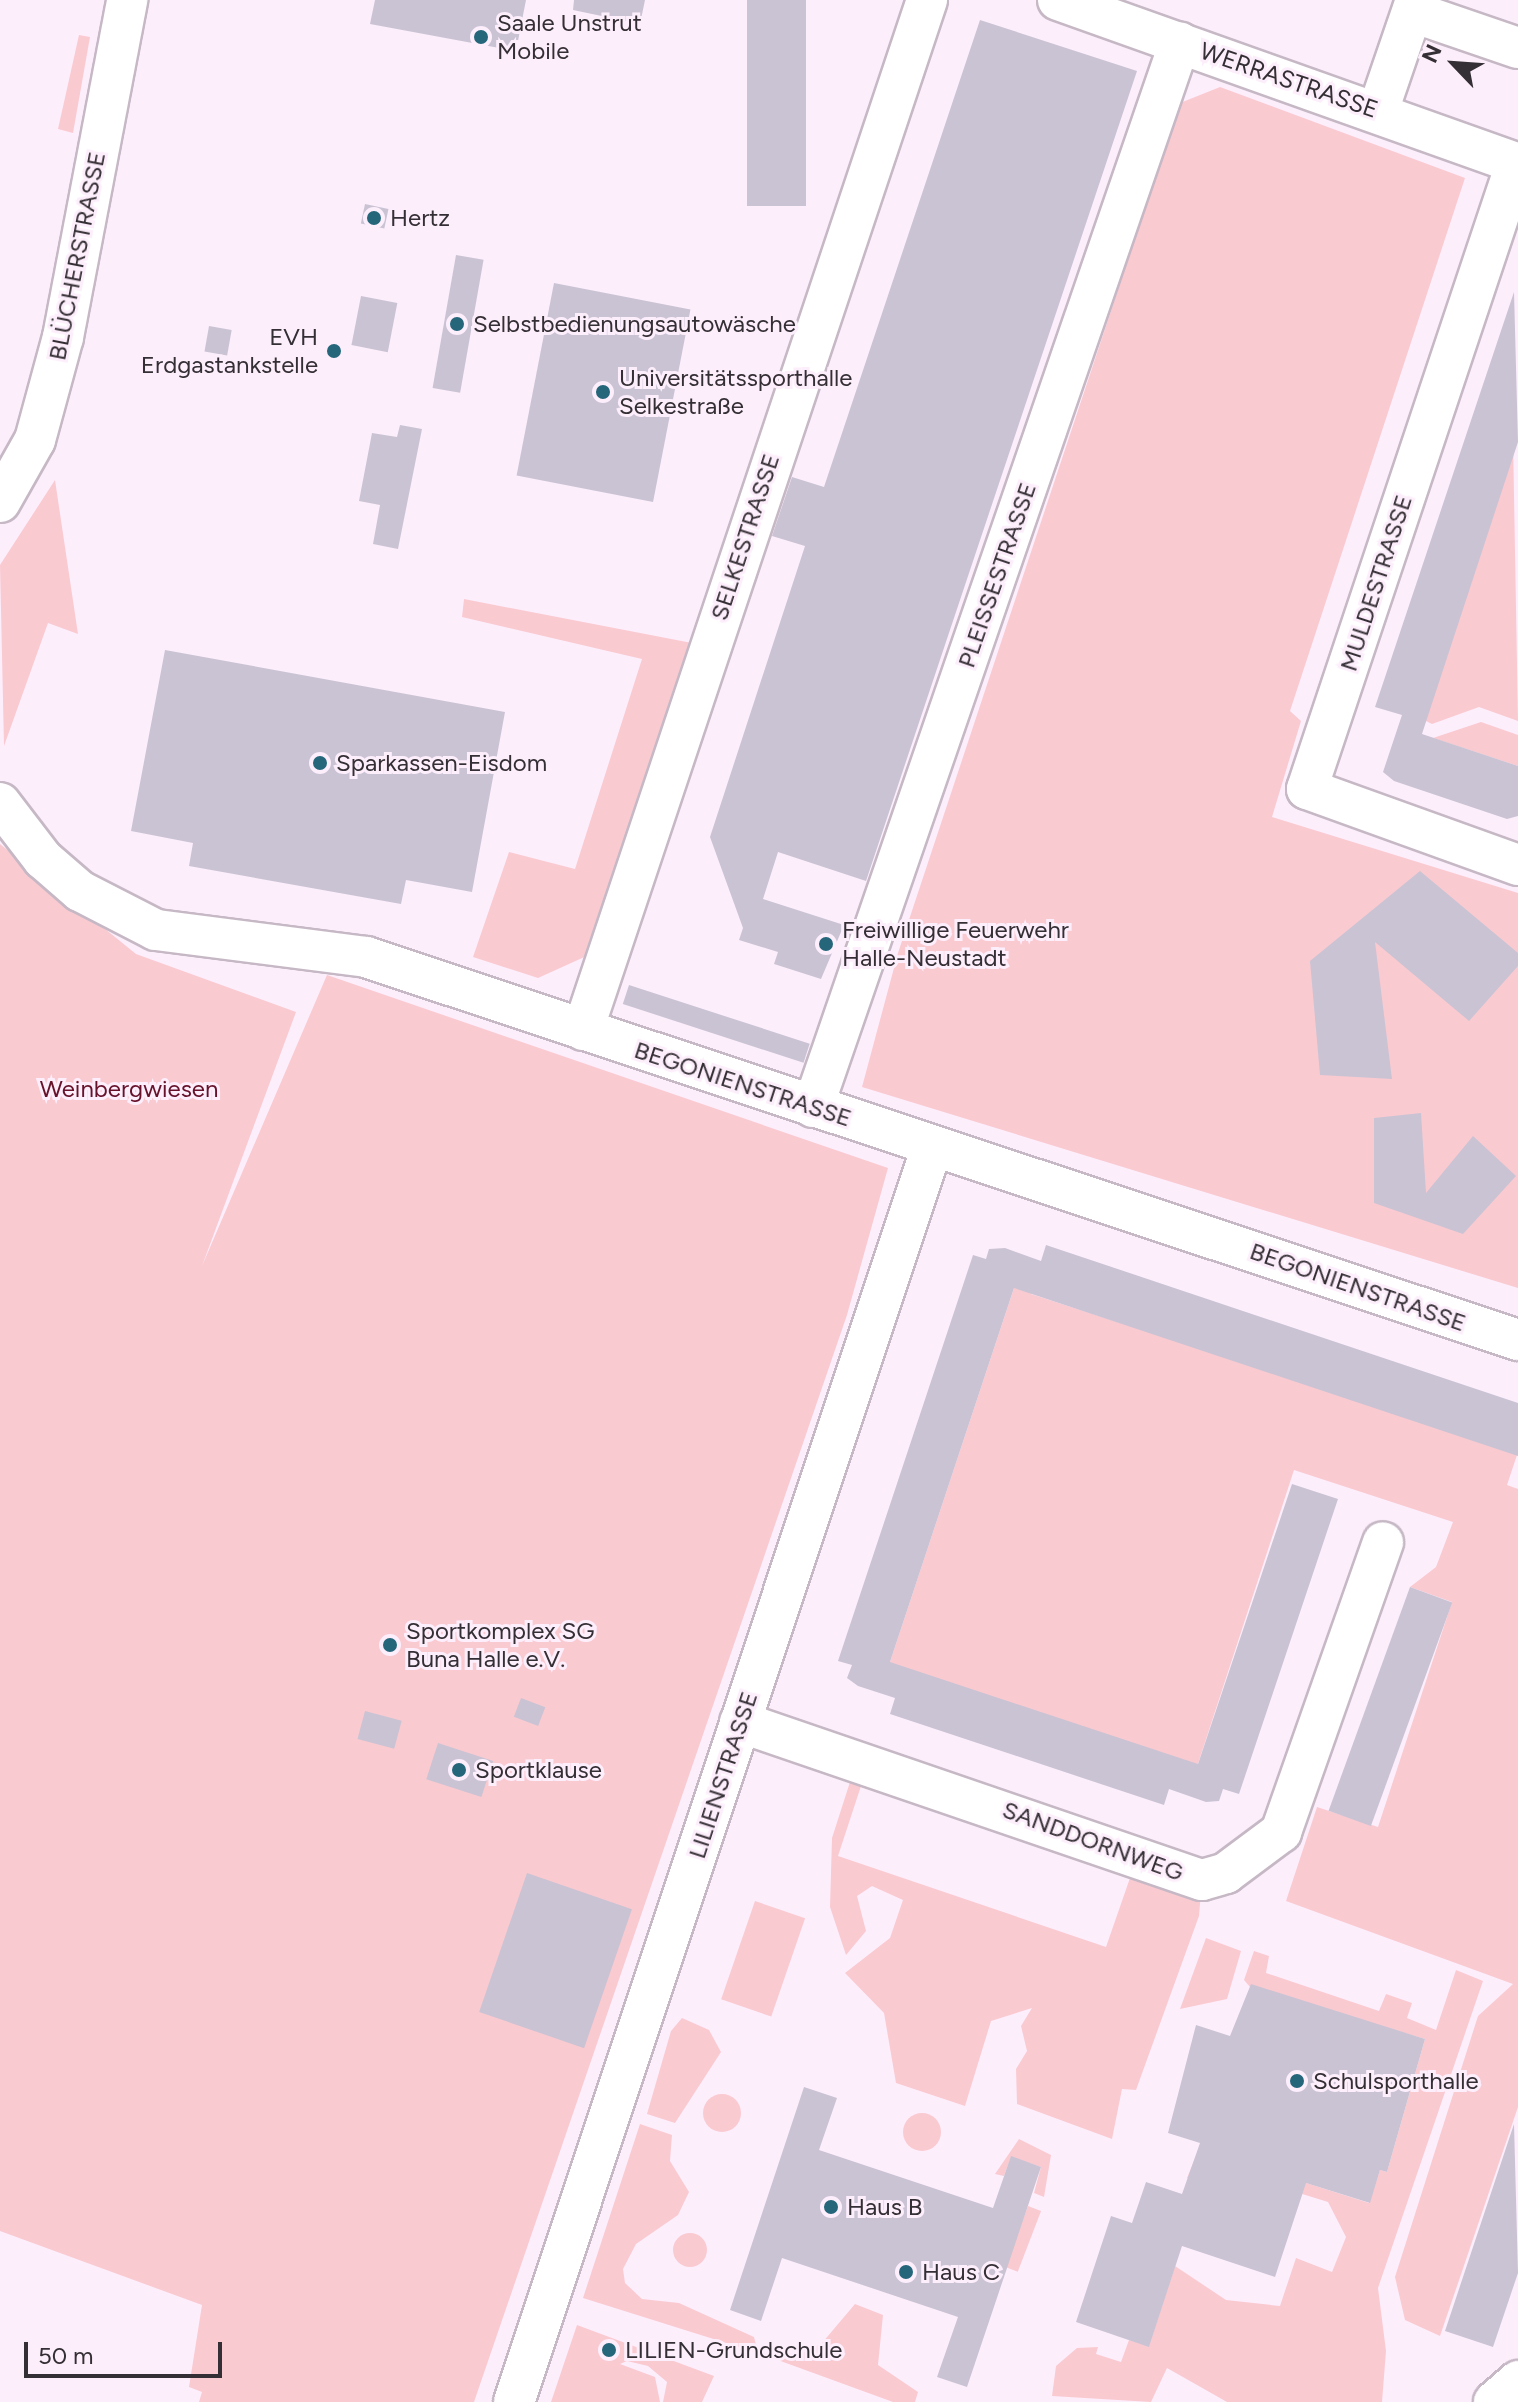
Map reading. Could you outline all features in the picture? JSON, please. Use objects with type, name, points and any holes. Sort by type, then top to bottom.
[{"type":"street","name":"BLÜCHERSTRASSE","points":[[0,502],[35,440],[63,337],[127,0]]},
{"type":"street","name":"SELKESTRASSE","points":[[583,1030],[927,0]]},
{"type":"street","name":"WERRASTRASSE","points":[[1058,0],[1378,111],[1517,164]]},
{"type":"street","points":[[1378,111],[1414,6],[1518,48]]},
{"type":"street","name":"PLEISSESTRASSE","points":[[813,1107],[1180,42]]},
{"type":"street","name":"MULDESTRASSE","points":[[1517,164],[1307,789],[1518,865]]},
{"type":"street","name":"BEGONIENSTRASSE","points":[[0,803],[43,859],[80,891],[156,930],[197,940],[337,949],[1518,1340]]},
{"type":"street","name":"LILIENSTRASSE","points":[[514,2402],[932,1147]]},
{"type":"street","name":"SANDDORNWEG","points":[[740,1722],[1202,1880],[1226,1873],[1281,1832],[1383,1542]]},
{"type":"street","points":[[1494,2402],[1518,2381]]},
{"type":"green space","points":[[79,35],[90,37],[73,133],[58,129]]},
{"type":"green space","points":[[1220,87],[1465,178],[1290,711],[1301,721],[1272,817],[1518,893],[1518,1288],[862,1087],[898,953],[1180,103]]},
{"type":"green space","points":[[1513,438],[1518,721],[1479,707],[1432,724],[1424,720]]},
{"type":"green space","points":[[55,480],[78,634],[48,623],[4,746],[0,565]]},
{"type":"green space","points":[[464,599],[692,643],[591,954],[538,978],[473,957],[509,852],[575,869],[642,659],[462,617]]},
{"type":"green space","points":[[1481,722],[1518,735],[1518,766],[1433,738]]},
{"type":"green space","name":"Sportkomplex SG Buna Halle e.V.","points":[[0,844],[136,954],[296,1012],[202,1266],[327,975],[888,1168],[847,1315],[474,2402],[199,2402],[202,2392],[189,2387],[202,2305],[0,2231]]},
{"type":"green space","points":[[1020,1270],[1031,1294],[1518,1452],[1507,1485],[1518,1489],[1518,2107],[1440,2336],[1405,2320],[1395,2277],[1478,2016],[1513,1984],[1286,1901],[1317,1807],[1378,1827],[1452,1602],[1410,1587],[1436,1567],[1453,1522],[1294,1470],[1193,1779],[885,1677]]},
{"type":"green space","points":[[858,1757],[1009,1811],[1000,1833],[861,1786],[838,1856],[1106,1947],[1130,1878],[1013,1837],[1021,1815],[1202,1880],[1199,1916],[1136,2090],[1122,2089],[1112,2139],[1017,2104],[1016,2069],[1027,2051],[1021,2026],[1032,2008],[991,2021],[965,2106],[896,2083],[884,2013],[845,1973],[890,1938],[903,1900],[872,1886],[857,1896],[866,1931],[846,1955],[830,1907],[832,1838]]},
{"type":"green space","points":[[755,1901],[805,1918],[771,2017],[721,1999]]},
{"type":"green space","points":[[1206,1938],[1241,1951],[1227,1999],[1180,2009]]},
{"type":"green space","points":[[1254,1951],[1269,1956],[1266,1973],[1379,2011],[1386,1994],[1412,2003],[1407,2018],[1436,2030],[1456,1970],[1483,1981],[1378,2288],[1386,2351],[1382,2402],[1227,2402],[1167,2368],[1151,2402],[1052,2396],[1056,2366],[1077,2348],[1098,2347],[1096,2354],[1121,2362],[1129,2340],[1149,2346],[1175,2266],[1226,2300],[1280,2306],[1296,2258],[1332,2272],[1346,2237],[1328,2202],[1244,2176],[1238,2195],[1187,2178],[1199,2149],[1369,2203],[1380,2170],[1387,2172],[1425,2039],[1250,1987],[1244,1980]]},
{"type":"green space","points":[[682,2018],[709,2030],[721,2052],[675,2123],[647,2114],[671,2031]]},
{"type":"green space","points":[[722,2094],[735,2100],[741,2113],[735,2126],[722,2132],[709,2126],[703,2113],[709,2100]]},
{"type":"green space","points":[[922,2113],[935,2119],[941,2132],[935,2145],[922,2151],[909,2145],[903,2132],[909,2119]]},
{"type":"green space","points":[[640,2124],[672,2135],[670,2161],[689,2192],[678,2215],[636,2244],[623,2269],[625,2283],[642,2299],[679,2303],[754,2337],[758,2353],[583,2298]]},
{"type":"green space","points":[[1019,2139],[1051,2155],[1044,2197],[1034,2193],[1041,2167],[1011,2157],[1004,2176],[995,2174]]},
{"type":"green space","points":[[1028,2206],[1041,2211],[1018,2272],[1005,2267]]},
{"type":"green space","points":[[690,2233],[702,2238],[707,2250],[702,2262],[690,2267],[678,2262],[673,2250],[678,2238]]},
{"type":"green space","points":[[855,2304],[883,2315],[878,2365],[918,2392],[915,2402],[893,2402],[775,2359],[780,2348],[796,2356],[822,2343]]},
{"type":"green space","name":"LILIEN-Grundschule","points":[[577,2325],[714,2376],[702,2402],[663,2402],[667,2382],[648,2366],[627,2361],[620,2364],[655,2377],[660,2402],[551,2402]]},
{"type":"building","name":"Saale Unstrut Mobile","points":[[375,0],[526,0],[516,51],[370,24]]},
{"type":"building","points":[[574,0],[645,0],[640,24],[573,10]]},
{"type":"building","points":[[747,0],[806,0],[806,206],[747,206]]},
{"type":"building","points":[[980,20],[1137,71],[866,881],[778,852],[763,899],[844,925],[821,979],[774,964],[778,952],[739,940],[743,928],[710,837],[805,546],[772,536],[792,477],[824,487]]},
{"type":"building","name":"Hertz","points":[[365,204],[388,209],[384,229],[361,224]]},
{"type":"building","name":"Selbstbedienungsautowäsche","points":[[456,255],[484,260],[460,393],[433,388]]},
{"type":"building","name":"Universitätssporthalle Selkestraße","points":[[554,283],[690,310],[653,502],[517,475]]},
{"type":"building","points":[[1514,292],[1518,442],[1422,734],[1518,766],[1518,816],[1507,819],[1394,781],[1383,772],[1402,715],[1375,707]]},
{"type":"building","points":[[361,296],[397,303],[388,352],[351,345]]},
{"type":"building","points":[[209,326],[232,330],[227,356],[204,352]]},
{"type":"building","points":[[400,425],[422,429],[398,549],[373,544],[380,505],[359,501],[372,433],[397,437]]},
{"type":"building","name":"Sparkassen-Eisdom","points":[[165,650],[505,712],[472,892],[406,880],[401,904],[189,866],[193,843],[131,831]]},
{"type":"building","points":[[1420,871],[1518,953],[1518,966],[1469,1021],[1375,942],[1392,1079],[1320,1075],[1310,961]]},
{"type":"building","points":[[629,985],[810,1044],[804,1063],[623,1004]]},
{"type":"building","points":[[1421,1113],[1426,1193],[1473,1136],[1516,1176],[1463,1234],[1374,1203],[1374,1118]]},
{"type":"building","points":[[1046,1245],[1518,1403],[1518,1456],[1014,1288],[890,1662],[1198,1764],[1292,1484],[1338,1499],[1239,1794],[1223,1789],[1219,1801],[1206,1802],[1169,1789],[1164,1805],[890,1714],[895,1698],[858,1686],[847,1678],[852,1665],[838,1661],[973,1255],[986,1259],[989,1249],[1005,1248],[1041,1261]]},
{"type":"building","points":[[1410,1587],[1452,1602],[1371,1826],[1329,1811]]},
{"type":"building","points":[[521,1698],[545,1707],[538,1726],[514,1717]]},
{"type":"building","points":[[365,1711],[402,1721],[394,1749],[357,1739]]},
{"type":"building","name":"Sportklause","points":[[438,1743],[493,1761],[481,1797],[426,1779]]},
{"type":"building","points":[[527,1873],[632,1909],[584,2048],[479,2012]]},
{"type":"building","name":"Schulsporthalle","points":[[1251,1984],[1425,2039],[1387,2172],[1380,2170],[1370,2203],[1306,2183],[1275,2277],[1182,2246],[1149,2347],[1076,2322],[1111,2216],[1132,2223],[1146,2182],[1182,2194],[1200,2143],[1168,2133],[1196,2025],[1230,2036]]},
{"type":"building","points":[[804,2087],[837,2098],[819,2150],[993,2208],[1011,2156],[1041,2167],[967,2387],[937,2377],[958,2317],[782,2258],[761,2321],[730,2310]]},
{"type":"building","points":[[1514,2124],[1518,2273],[1493,2347],[1445,2331]]},
{"type":"place","name":"Saale Unstrut Mobile","points":[[481,37]]},
{"type":"place","name":"Hertz","points":[[374,218]]},
{"type":"place","name":"Selbstbedienungsautowäsche","points":[[457,324]]},
{"type":"place","name":"EVH Erdgastankstelle","points":[[334,351]]},
{"type":"place","name":"Universitätssporthalle Selkestraße","points":[[603,392]]},
{"type":"place","name":"Sparkassen-Eisdom","points":[[320,763]]},
{"type":"place","name":"Freiwillige Feuerwehr Halle-Neustadt","points":[[826,944]]},
{"type":"place","name":"Sportkomplex SG Buna Halle e.V.","points":[[390,1645]]},
{"type":"place","name":"Sportklause","points":[[459,1770]]},
{"type":"place","name":"Schulsporthalle","points":[[1297,2081]]},
{"type":"place","name":"Haus B","points":[[831,2207]]},
{"type":"place","name":"Haus C","points":[[906,2272]]},
{"type":"place","name":"LILIEN-Grundschule","points":[[609,2350]]},
{"type":"park label","name":"Weinbergwiesen","points":[[129,1089]]}]
